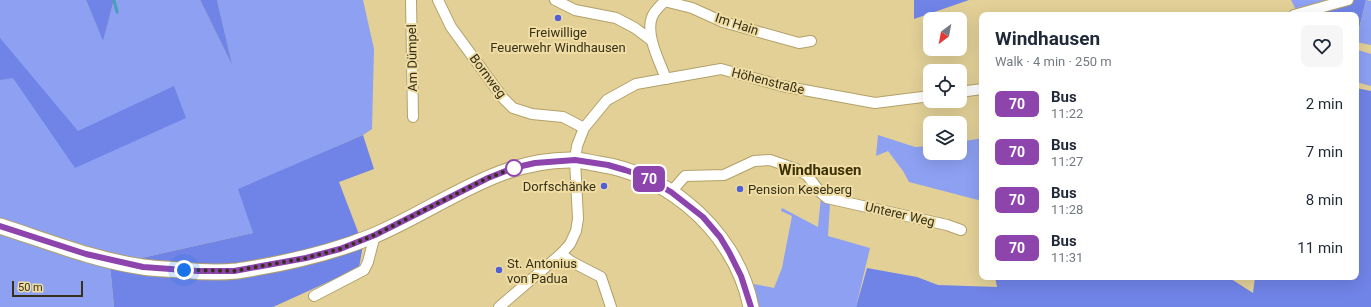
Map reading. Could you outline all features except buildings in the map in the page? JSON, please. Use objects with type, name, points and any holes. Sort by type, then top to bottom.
[{"type":"main road","points":[[0,226],[86,254],[143,267],[198,271],[234,271],[300,259],[340,249],[375,235],[488,178],[513,168],[535,163],[575,160],[625,170],[643,176],[671,192],[703,217],[720,237],[729,252],[741,276],[751,307]]},
{"type":"street","name":"Am Dümpel","points":[[411,0],[413,117]]},
{"type":"street","name":"Bornweg","points":[[438,0],[451,27],[503,98],[513,108],[532,114],[563,117],[584,128]]},
{"type":"street","points":[[555,0],[575,10],[616,18],[635,28],[651,40]]},
{"type":"street","points":[[1305,12],[1348,0]]},
{"type":"street","points":[[665,1],[652,18],[650,27],[651,40],[666,78]]},
{"type":"street","name":"Im Hain","points":[[665,1],[692,8],[723,22],[799,43],[811,41]]},
{"type":"street","name":"Höhenstraße","points":[[499,307],[561,254],[570,244],[576,231],[578,219],[575,160],[577,146],[584,128],[607,100],[636,84],[721,69],[782,86],[875,103],[923,97]]},
{"type":"street","points":[[967,91],[979,89]]},
{"type":"street","name":"Unterer Weg","points":[[671,192],[685,176],[724,175],[754,161],[770,160],[796,169],[807,176],[827,198],[947,225],[961,230]]},
{"type":"street","points":[[314,296],[364,270],[368,262],[375,235]]},
{"type":"street","points":[[561,254],[572,262],[601,276],[610,307]]},
{"type":"shaded area","points":[[0,0],[86,0],[103,40],[114,0],[200,0],[231,63],[217,0],[363,0],[374,49],[372,129],[363,135],[239,189],[253,233],[110,265],[114,307],[0,307]]},
{"type":"shaded area","points":[[86,0],[114,0],[103,41]]},
{"type":"shaded area","points":[[200,0],[217,0],[232,65]]},
{"type":"shaded area","points":[[914,0],[969,0],[934,12],[923,12],[923,16],[914,19]]},
{"type":"shaded area","points":[[1291,0],[1326,0],[1296,10]]},
{"type":"shaded area","points":[[1348,0],[1366,0],[1359,29],[1359,12],[1316,12]]},
{"type":"shaded area","points":[[1366,0],[1371,1],[1371,45],[1359,43],[1359,29]]},
{"type":"shaded area","points":[[0,38],[78,131],[174,86],[186,118],[75,168],[13,78],[0,80]]},
{"type":"shaded area","points":[[1359,50],[1371,54],[1371,86],[1359,83]]},
{"type":"shaded area","points":[[1359,89],[1371,91],[1371,307],[856,307],[867,268],[917,277],[938,285],[997,287],[996,280],[1233,280],[1253,293],[1255,280],[1359,280]]},
{"type":"shaded area","points":[[363,135],[374,169],[339,182],[363,245],[359,268],[273,307],[114,307],[110,265],[253,233],[238,189]]},
{"type":"shaded area","points":[[878,135],[915,147],[923,146],[923,160],[967,160],[967,141],[979,139],[979,200],[909,182],[903,171],[888,151],[876,156]]},
{"type":"shaded area","points":[[821,197],[830,203],[828,236],[870,248],[856,307],[758,307],[754,284],[774,288],[782,268],[792,216],[781,211],[782,208],[818,227]]},
{"type":"waterway","points":[[114,0],[117,12]]},
{"type":"bus line","name":"70","points":[[0,226],[86,254],[143,267],[198,271],[234,271],[306,258],[340,249],[375,235],[488,178],[513,168],[535,163],[575,160],[608,165],[643,176],[671,192],[703,217],[720,237],[729,252],[741,276],[751,307]]},
{"type":"place","name":"Freiwillige Feuerwehr Windhausen","points":[[558,18]]},
{"type":"place","name":"Dorfschänke","points":[[604,186]]},
{"type":"place","name":"Pension Keseberg","points":[[740,189]]},
{"type":"place","name":"St. Antonius von Padua","points":[[499,270]]},
{"type":"district","name":"Windhausen","points":[[820,170]]},
{"type":"route","points":[[184,270],[234,271],[306,258],[340,249],[375,235],[488,178],[514,168]]}]
